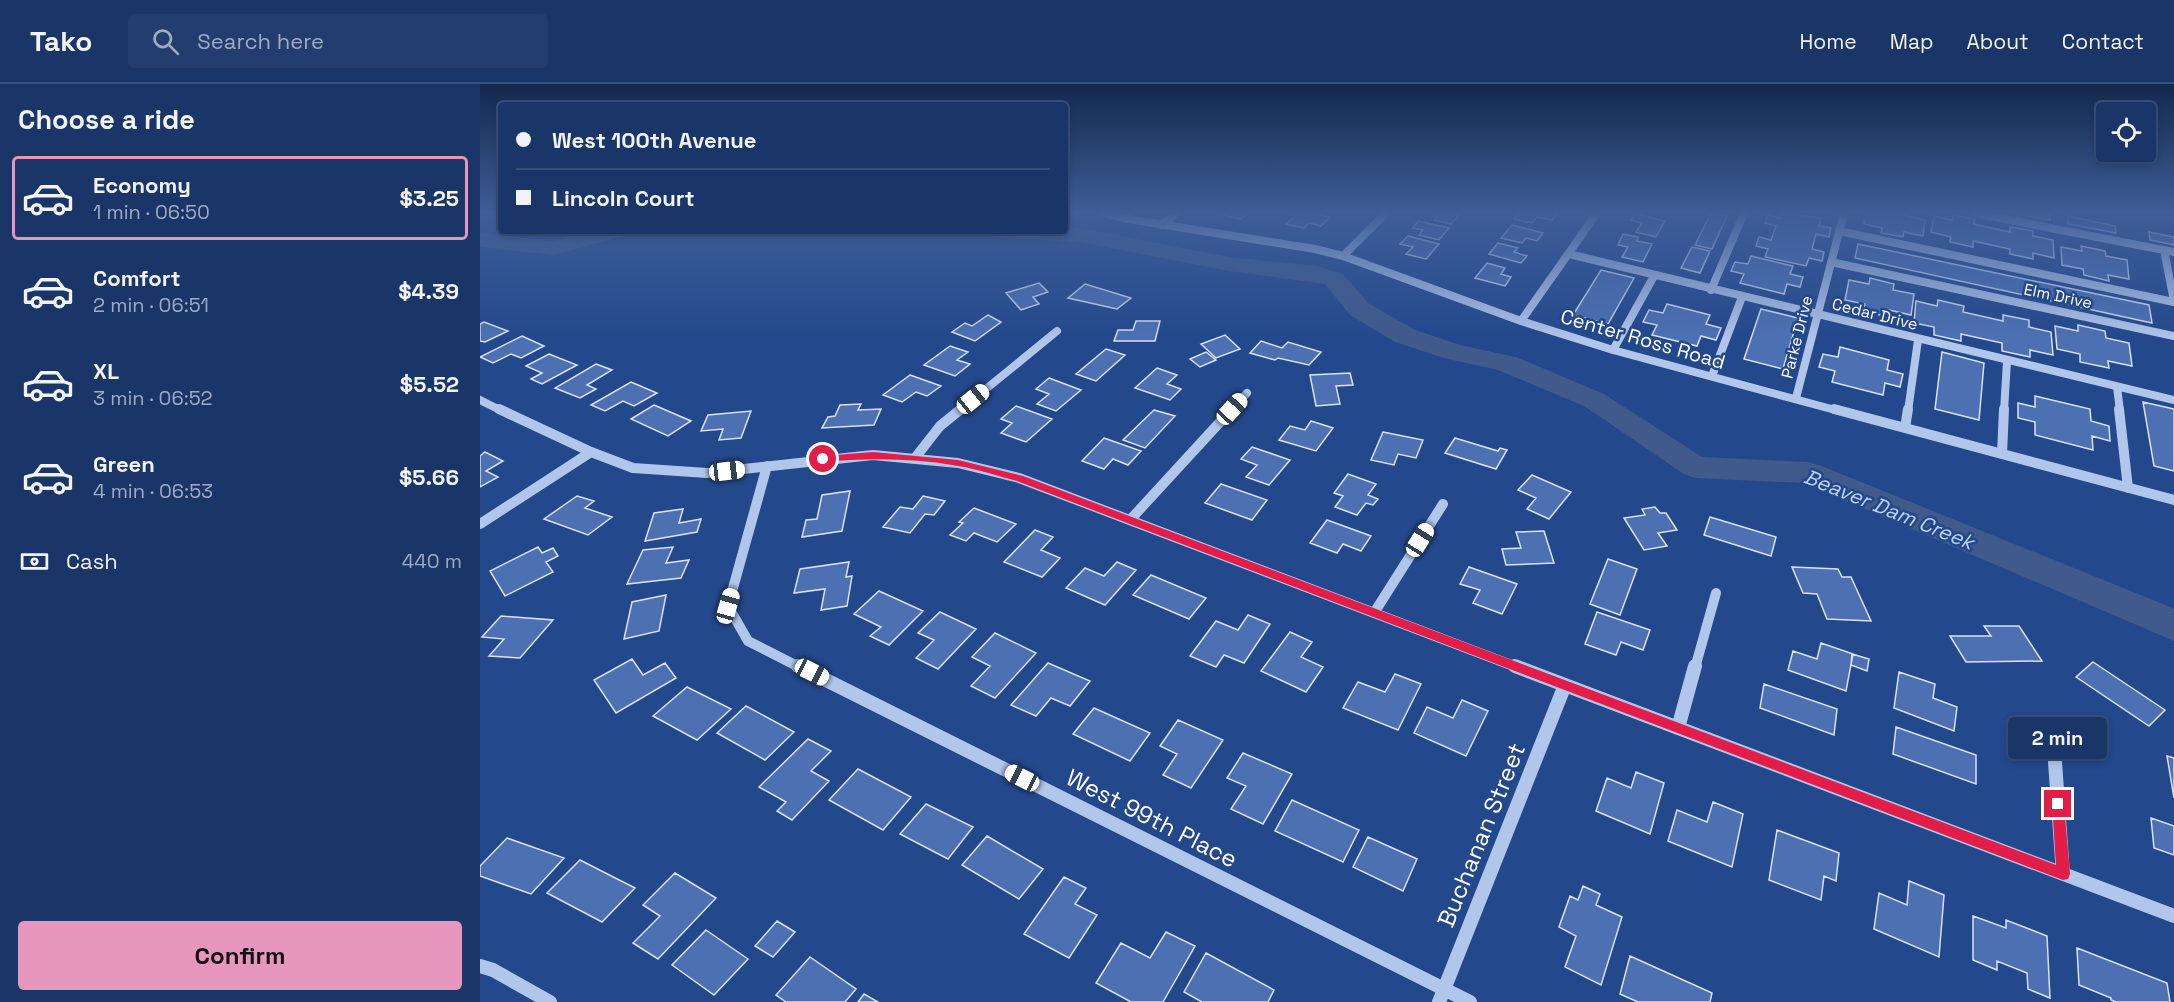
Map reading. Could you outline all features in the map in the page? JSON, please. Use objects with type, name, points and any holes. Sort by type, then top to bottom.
[{"type":"street","name":"Center Ross Road","points":[[1343,256],[1521,321],[1613,350],[2174,500]]},
{"type":"street","points":[[1521,321],[1568,256]]},
{"type":"street","name":"Cedar Drive","points":[[1576,256],[2174,400]]},
{"type":"street","points":[[1711,290],[1726,256]]},
{"type":"street","name":"Parke Drive","points":[[1796,398],[1833,256]]},
{"type":"street","points":[[1956,256],[2174,302],[2165,256]]},
{"type":"street","name":"Elm Drive","points":[[1831,262],[2174,336]]},
{"type":"street","points":[[1613,350],[1654,276]]},
{"type":"street","points":[[1712,376],[1742,297]]},
{"type":"street","points":[[915,458],[940,426],[1057,332]]},
{"type":"street","points":[[1905,428],[1918,340]]},
{"type":"street","points":[[2002,454],[2007,361]]},
{"type":"street","points":[[2116,387],[2128,488]]},
{"type":"street","points":[[1130,520],[1247,393]]},
{"type":"street","points":[[480,400],[591,452],[633,468],[707,473],[873,455],[958,463],[996,471],[2174,916]]},
{"type":"street","points":[[480,524],[591,452]]},
{"type":"street","name":"West 99th Place","points":[[767,466],[728,606],[748,641],[1441,995],[1470,1002]]},
{"type":"street","points":[[1374,613],[1443,504]]},
{"type":"street","points":[[1678,728],[1716,593]]},
{"type":"street","name":"Buchanan Street","points":[[1441,995],[1565,685]]},
{"type":"street","points":[[2053,734],[2063,874]]},
{"type":"street","points":[[480,966],[493,970],[550,1002]]},
{"type":"building","points":[[1413,256],[1429,256],[1426,259]]},
{"type":"building","points":[[1496,256],[1527,256],[1521,263]]},
{"type":"building","points":[[1623,256],[1646,256],[1643,262]]},
{"type":"building","points":[[1687,256],[1708,256],[1700,273],[1681,268]]},
{"type":"building","points":[[1751,256],[1793,266],[1790,274],[1803,277],[1800,287],[1787,284],[1784,294],[1740,283],[1744,274],[1731,271],[1735,262],[1748,264]]},
{"type":"building","points":[[1823,256],[1822,261],[1809,258],[1806,266],[1765,257]]},
{"type":"building","points":[[1855,256],[1914,256],[2149,305],[2152,323],[1855,258]]},
{"type":"building","points":[[2018,256],[2033,256],[2033,259]]},
{"type":"building","points":[[2061,256],[2106,256],[2127,260],[2129,279],[2108,275],[2109,281],[2084,275],[2083,269],[2062,265]]},
{"type":"building","points":[[1487,263],[1505,268],[1501,274],[1511,277],[1505,286],[1475,278]]},
{"type":"building","points":[[1601,270],[1634,278],[1608,324],[1573,315]]},
{"type":"building","points":[[1870,278],[1894,284],[1893,290],[1914,294],[1911,315],[1889,310],[1889,317],[1863,311],[1865,304],[1845,300],[1849,280],[1869,284]]},
{"type":"building","points":[[1039,283],[1048,292],[1033,297],[1039,304],[1021,310],[1006,293]]},
{"type":"building","points":[[1085,284],[1131,298],[1117,309],[1068,298]]},
{"type":"building","points":[[1938,300],[1964,306],[1963,312],[2003,321],[2003,315],[2029,320],[2029,327],[2051,332],[2053,355],[2030,350],[2030,357],[2002,351],[2002,343],[1961,334],[1961,341],[1934,335],[1934,327],[1914,323],[1916,301],[1937,306]]},
{"type":"building","points":[[1667,304],[1710,315],[1706,324],[1721,328],[1716,340],[1701,336],[1697,346],[1652,335],[1657,325],[1643,322],[1649,310],[1663,313]]},
{"type":"building","points":[[1761,309],[1798,318],[1783,369],[1744,359]]},
{"type":"building","points":[[988,315],[1001,322],[975,341],[952,332],[965,323],[972,326]]},
{"type":"building","points":[[1136,321],[1160,321],[1155,341],[1114,341],[1118,330],[1133,330]]},
{"type":"building","points":[[484,322],[508,331],[485,342],[480,341],[480,324]]},
{"type":"building","points":[[2078,325],[2105,331],[2106,338],[2129,343],[2132,366],[2108,361],[2109,368],[2080,362],[2080,354],[2057,349],[2055,326],[2078,331]]},
{"type":"building","points":[[1225,335],[1240,349],[1216,358],[1201,344]]},
{"type":"building","points":[[522,336],[544,346],[521,358],[511,354],[493,363],[480,357]]},
{"type":"building","points":[[1261,341],[1282,348],[1288,342],[1321,352],[1309,365],[1278,358],[1275,360],[1250,353]]},
{"type":"building","points":[[950,346],[968,352],[957,360],[970,364],[955,376],[924,365]]},
{"type":"building","points":[[1840,347],[1889,360],[1887,370],[1903,374],[1900,387],[1885,383],[1883,395],[1832,382],[1835,371],[1819,367],[1823,354],[1838,357]]},
{"type":"building","points":[[1106,349],[1125,355],[1096,381],[1076,374]]},
{"type":"building","points":[[1206,352],[1216,360],[1200,367],[1190,359]]},
{"type":"building","points":[[1942,352],[1984,363],[1979,420],[1935,409]]},
{"type":"building","points":[[549,354],[577,365],[542,384],[531,379],[542,373],[526,366]]},
{"type":"building","points":[[596,364],[612,370],[587,385],[596,389],[580,398],[555,388]]},
{"type":"building","points":[[1157,368],[1177,375],[1167,384],[1181,389],[1170,400],[1135,388]]},
{"type":"building","points":[[1350,373],[1353,385],[1336,386],[1340,404],[1316,406],[1310,375]]},
{"type":"building","points":[[910,375],[941,386],[927,396],[916,392],[902,402],[883,395]]},
{"type":"building","points":[[1049,378],[1081,390],[1056,411],[1037,404],[1049,394],[1036,389]]},
{"type":"building","points":[[631,382],[657,393],[634,406],[623,401],[605,411],[591,405]]},
{"type":"building","points":[[2035,396],[2090,409],[2091,421],[2109,426],[2110,441],[2092,436],[2093,450],[2035,435],[2035,422],[2018,418],[2018,403],[2035,407]]},
{"type":"building","points":[[2143,402],[2174,409],[2174,471],[2154,466]]},
{"type":"building","points":[[861,404],[858,410],[881,409],[874,425],[822,428],[828,417],[835,416],[840,405]]},
{"type":"building","points":[[654,405],[691,421],[668,436],[631,419]]},
{"type":"building","points":[[1016,406],[1052,419],[1026,442],[1001,433],[1012,423],[1001,419]]},
{"type":"building","points":[[1154,410],[1175,416],[1145,448],[1123,440]]},
{"type":"building","points":[[751,411],[741,438],[719,440],[723,429],[701,431],[708,415]]},
{"type":"building","points":[[1311,421],[1333,428],[1316,451],[1279,440],[1290,426],[1305,430]]},
{"type":"building","points":[[1383,432],[1423,440],[1416,458],[1398,454],[1394,465],[1371,460]]},
{"type":"building","points":[[1104,438],[1141,451],[1128,465],[1113,459],[1104,469],[1082,461]]},
{"type":"building","points":[[1455,438],[1498,451],[1500,448],[1507,450],[1496,469],[1445,453]]},
{"type":"building","points":[[1252,447],[1290,460],[1269,485],[1246,477],[1257,465],[1241,459]]},
{"type":"building","points":[[485,452],[503,461],[486,471],[498,477],[480,487],[480,456]]},
{"type":"building","points":[[1348,474],[1376,484],[1368,495],[1378,499],[1373,505],[1366,503],[1357,515],[1335,507],[1343,496],[1334,493]]},
{"type":"building","points":[[1532,475],[1571,492],[1549,519],[1527,509],[1536,498],[1518,490]]},
{"type":"building","points":[[1221,484],[1267,500],[1252,520],[1205,503]]},
{"type":"building","points":[[850,491],[842,531],[802,537],[806,520],[817,519],[822,495]]},
{"type":"building","points":[[577,496],[594,501],[585,508],[612,517],[588,535],[544,519]]},
{"type":"building","points":[[923,496],[945,501],[934,515],[925,514],[910,533],[883,527],[900,507],[913,509]]},
{"type":"building","points":[[1655,507],[1660,513],[1666,513],[1677,530],[1658,533],[1667,546],[1644,550],[1624,518],[1645,515],[1642,509]]},
{"type":"building","points":[[974,508],[1016,524],[997,542],[974,533],[966,541],[950,535],[963,523],[959,522]]},
{"type":"building","points":[[683,509],[679,523],[701,519],[697,532],[645,541],[654,513]]},
{"type":"building","points":[[1710,517],[1776,537],[1771,556],[1704,535]]},
{"type":"building","points":[[1327,520],[1371,536],[1361,551],[1343,544],[1337,553],[1310,543]]},
{"type":"building","points":[[1035,530],[1053,537],[1041,550],[1060,558],[1042,577],[1004,562]]},
{"type":"building","points":[[1544,531],[1554,563],[1506,565],[1502,549],[1521,548],[1516,532]]},
{"type":"building","points":[[538,547],[542,553],[553,548],[558,556],[546,562],[553,572],[505,596],[490,571]]},
{"type":"building","points":[[673,547],[666,563],[689,560],[681,578],[627,584],[643,550]]},
{"type":"building","points":[[1608,559],[1637,569],[1620,615],[1590,604]]},
{"type":"building","points":[[849,562],[846,577],[852,576],[847,606],[821,610],[825,589],[794,593],[800,569]]},
{"type":"building","points":[[1117,562],[1136,570],[1105,605],[1066,588],[1085,568],[1104,576]]},
{"type":"building","points":[[1469,567],[1517,584],[1502,614],[1473,603],[1480,590],[1460,584]]},
{"type":"building","points":[[1792,567],[1838,569],[1842,577],[1851,577],[1871,621],[1827,619],[1817,594],[1803,593]]},
{"type":"building","points":[[1151,575],[1206,598],[1189,619],[1133,595]]},
{"type":"building","points":[[879,591],[923,611],[889,645],[870,636],[881,627],[854,614]]},
{"type":"building","points":[[666,595],[659,631],[624,639],[632,602]]},
{"type":"building","points":[[940,612],[976,629],[938,669],[916,658],[934,640],[918,633]]},
{"type":"building","points":[[1597,612],[1650,630],[1643,650],[1621,642],[1616,655],[1585,644]]},
{"type":"building","points":[[1248,615],[1270,624],[1244,663],[1224,655],[1216,667],[1190,656],[1216,621],[1238,630]]},
{"type":"building","points":[[501,616],[553,620],[520,658],[489,656],[504,639],[482,637]]},
{"type":"building","points":[[1984,626],[2019,626],[2042,661],[1966,662],[1950,636],[1991,636]]},
{"type":"building","points":[[1290,632],[1312,642],[1301,657],[1323,667],[1306,692],[1261,671]]},
{"type":"building","points":[[995,633],[1036,653],[995,698],[971,686],[990,666],[972,657]]},
{"type":"building","points":[[1821,643],[1853,654],[1846,691],[1788,670],[1793,651],[1817,659]]},
{"type":"building","points":[[1852,654],[1869,659],[1867,671],[1851,665]]},
{"type":"building","points":[[632,659],[643,675],[665,663],[676,678],[616,713],[594,680]]},
{"type":"building","points":[[2093,662],[2165,710],[2149,726],[2076,677]]},
{"type":"building","points":[[1048,663],[1090,681],[1070,706],[1051,698],[1036,716],[1011,705]]},
{"type":"building","points":[[1899,672],[1935,684],[1933,698],[1957,707],[1954,731],[1894,708]]},
{"type":"building","points":[[1395,674],[1421,684],[1398,730],[1343,708],[1358,682],[1385,692]]},
{"type":"building","points":[[1764,684],[1837,709],[1834,735],[1760,708]]},
{"type":"building","points":[[687,687],[731,709],[697,740],[653,716]]},
{"type":"building","points":[[1462,700],[1488,711],[1466,756],[1414,733],[1427,707],[1453,718]]},
{"type":"building","points":[[746,706],[794,732],[765,760],[717,733]]},
{"type":"building","points":[[1094,708],[1150,733],[1130,761],[1073,734]]},
{"type":"building","points":[[1178,720],[1223,740],[1191,788],[1163,775],[1177,754],[1160,746]]},
{"type":"building","points":[[1896,727],[1976,755],[1976,784],[1893,754]]},
{"type":"building","points":[[808,739],[831,751],[811,771],[829,781],[792,820],[777,811],[786,802],[759,787]]},
{"type":"building","points":[[1243,753],[1292,774],[1263,824],[1231,809],[1246,786],[1227,778]]},
{"type":"building","points":[[2167,756],[2174,758],[2174,798]]},
{"type":"building","points":[[858,769],[911,797],[883,830],[829,800]]},
{"type":"building","points":[[1636,772],[1664,783],[1650,834],[1596,811],[1607,778],[1631,788]]},
{"type":"building","points":[[1292,800],[1359,830],[1343,862],[1275,831]]},
{"type":"building","points":[[1713,802],[1743,814],[1732,867],[1668,841],[1677,810],[1707,822]]},
{"type":"building","points":[[926,804],[973,827],[948,859],[900,834]]},
{"type":"building","points":[[2151,818],[2174,826],[2174,855],[2154,848]]},
{"type":"building","points":[[1777,830],[1839,853],[1836,881],[1824,876],[1821,900],[1769,880]]},
{"type":"building","points":[[987,836],[1043,869],[1019,899],[962,865]]},
{"type":"building","points":[[1368,837],[1417,859],[1403,891],[1353,867]]},
{"type":"building","points":[[507,838],[564,858],[531,894],[480,876],[480,866]]},
{"type":"building","points":[[580,860],[635,888],[602,922],[547,893]]},
{"type":"building","points":[[675,873],[716,898],[658,959],[633,943],[660,916],[643,905]]},
{"type":"building","points":[[1064,877],[1086,888],[1075,904],[1097,915],[1069,958],[1024,934]]},
{"type":"building","points":[[1909,881],[1944,895],[1939,957],[1874,929],[1879,893],[1907,905]]},
{"type":"building","points":[[1583,886],[1600,894],[1596,905],[1622,917],[1601,985],[1565,967],[1576,936],[1559,927],[1570,896],[1578,900]]},
{"type":"building","points":[[1973,916],[2006,928],[2006,920],[2047,936],[2050,998],[2028,989],[2027,973],[1997,961],[1997,970],[1973,960]]},
{"type":"building","points":[[777,921],[795,932],[773,957],[755,946]]},
{"type":"building","points":[[706,930],[748,959],[714,995],[672,965]]},
{"type":"building","points":[[1166,932],[1195,946],[1163,1002],[1131,1002],[1096,983],[1121,943],[1150,958]]},
{"type":"building","points":[[2077,948],[2167,983],[2170,1002],[2116,1002],[2079,985]]},
{"type":"building","points":[[1206,953],[1274,990],[1268,1002],[1202,1002],[1184,992]]},
{"type":"building","points":[[1630,956],[1712,993],[1710,1002],[1638,1002],[1620,994]]},
{"type":"building","points":[[810,957],[856,989],[845,1002],[786,1002],[776,995]]},
{"type":"building","points":[[864,994],[878,1002],[858,1002]]},
{"type":"waterway","name":"Beaver Dam Creek","points":[[1187,256],[1229,264],[1317,274],[1334,279],[1359,309],[1405,336],[1454,352],[1506,363],[1594,400],[1695,467],[1808,473],[2150,614],[2174,626]]},
{"type":"route","points":[[823,459],[873,455],[915,458],[958,463],[1019,478],[2063,874],[2058,804]]}]
